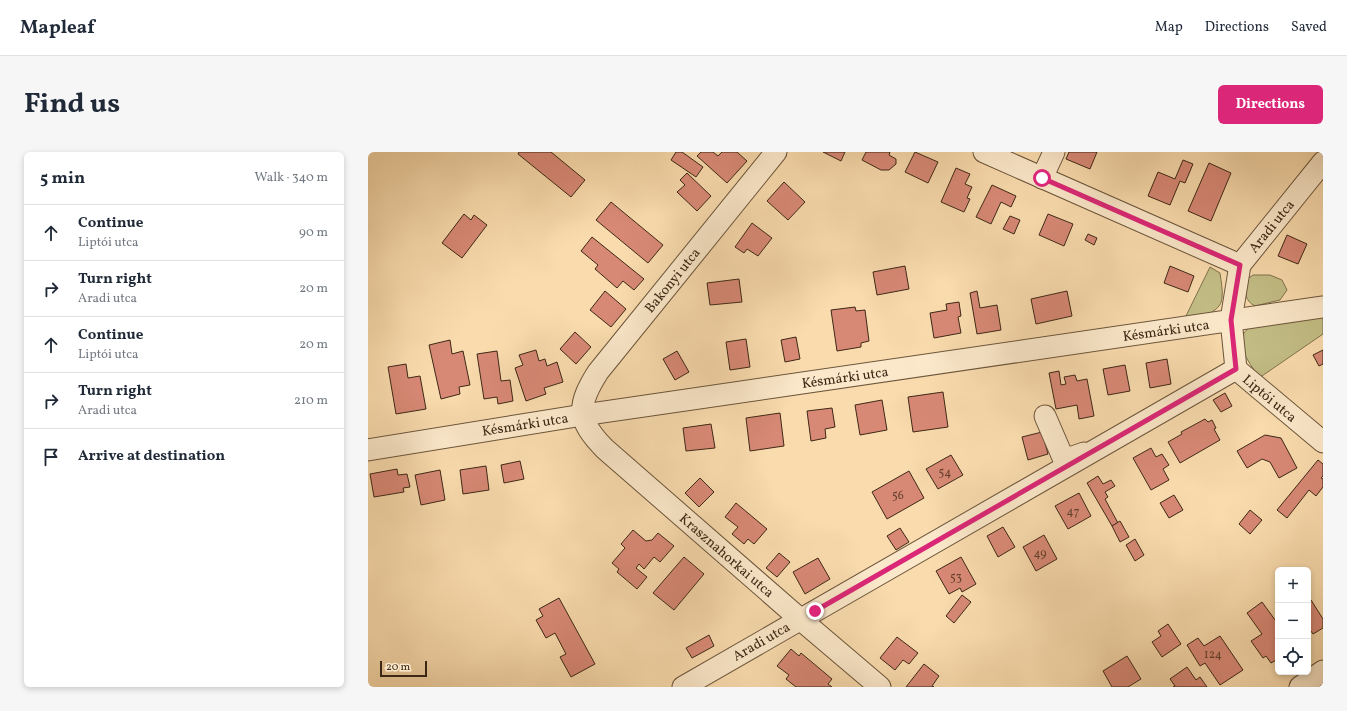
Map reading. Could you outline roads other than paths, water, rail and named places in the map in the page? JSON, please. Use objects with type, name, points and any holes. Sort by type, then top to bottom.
[{"type":"street","name":"Bakonyi utca","points":[[583,415],[587,390],[598,372],[776,152]]},
{"type":"street","points":[[984,152],[1240,265]]},
{"type":"street","points":[[1042,178],[1054,152]]},
{"type":"street","name":"Aradi utca","points":[[1231,320],[1240,265],[1323,162]]},
{"type":"street","name":"Késmárki utca","points":[[368,450],[583,415],[1231,320],[1323,308]]},
{"type":"street","name":"Liptói utca","points":[[1231,320],[1236,369],[1323,442]]},
{"type":"street","name":"Aradi utca","points":[[683,687],[1236,369]]},
{"type":"street","name":"Krasznahorkai utca","points":[[583,415],[588,429],[605,448],[880,687]]},
{"type":"street","points":[[1045,416],[1064,460],[1104,445]]},
{"type":"street","points":[[1300,687],[1323,671]]}]
